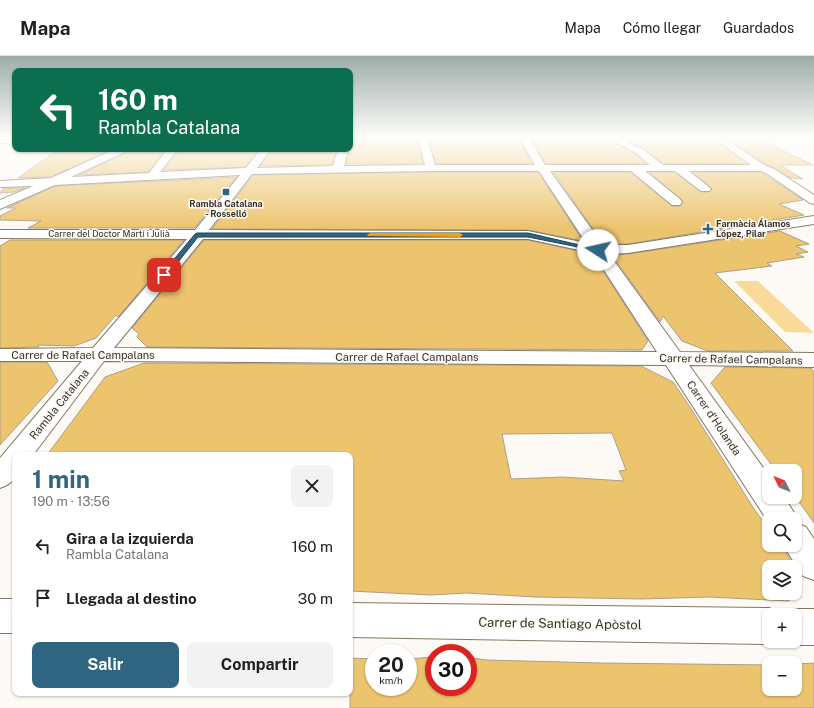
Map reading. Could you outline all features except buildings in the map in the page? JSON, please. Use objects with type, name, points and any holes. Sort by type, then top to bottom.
[{"type":"street","points":[[0,205],[80,168]]},
{"type":"street","points":[[152,176],[158,168]]},
{"type":"street","name":"Rambla Catalana","points":[[20,452],[251,168]]},
{"type":"street","points":[[0,184],[249,171],[391,168]]},
{"type":"street","name":"Carrer d'Holanda","points":[[542,168],[778,512]]},
{"type":"street","points":[[635,168],[676,202]]},
{"type":"street","points":[[679,168],[705,189]]},
{"type":"street","points":[[763,168],[770,171],[814,200]]},
{"type":"street","name":"Carrer del Doctor Martí i Julià","points":[[0,234],[528,235],[598,250],[628,249],[814,220]]},
{"type":"street","name":"Carrer de Rafael Campalans","points":[[0,355],[814,360]]},
{"type":"street","points":[[0,477],[12,463]]},
{"type":"street","points":[[802,547],[814,565]]},
{"type":"street","points":[[0,616],[12,616]]},
{"type":"street","name":"Carrer de Santiago Apòstol","points":[[353,620],[762,626]]},
{"type":"street","points":[[802,627],[814,627]]},
{"type":"shaded area","points":[[734,281],[758,281],[814,333],[785,332]]},
{"type":"slow traffic","points":[[370,235],[460,235]]},
{"type":"place","name":"Rambla Catalana - Rosselló","points":[[226,192]]},
{"type":"place","name":"Farmàcia Álamos López, Pilar","points":[[708,229]]},
{"type":"route","points":[[164,275],[197,235],[528,235],[598,250]]}]
